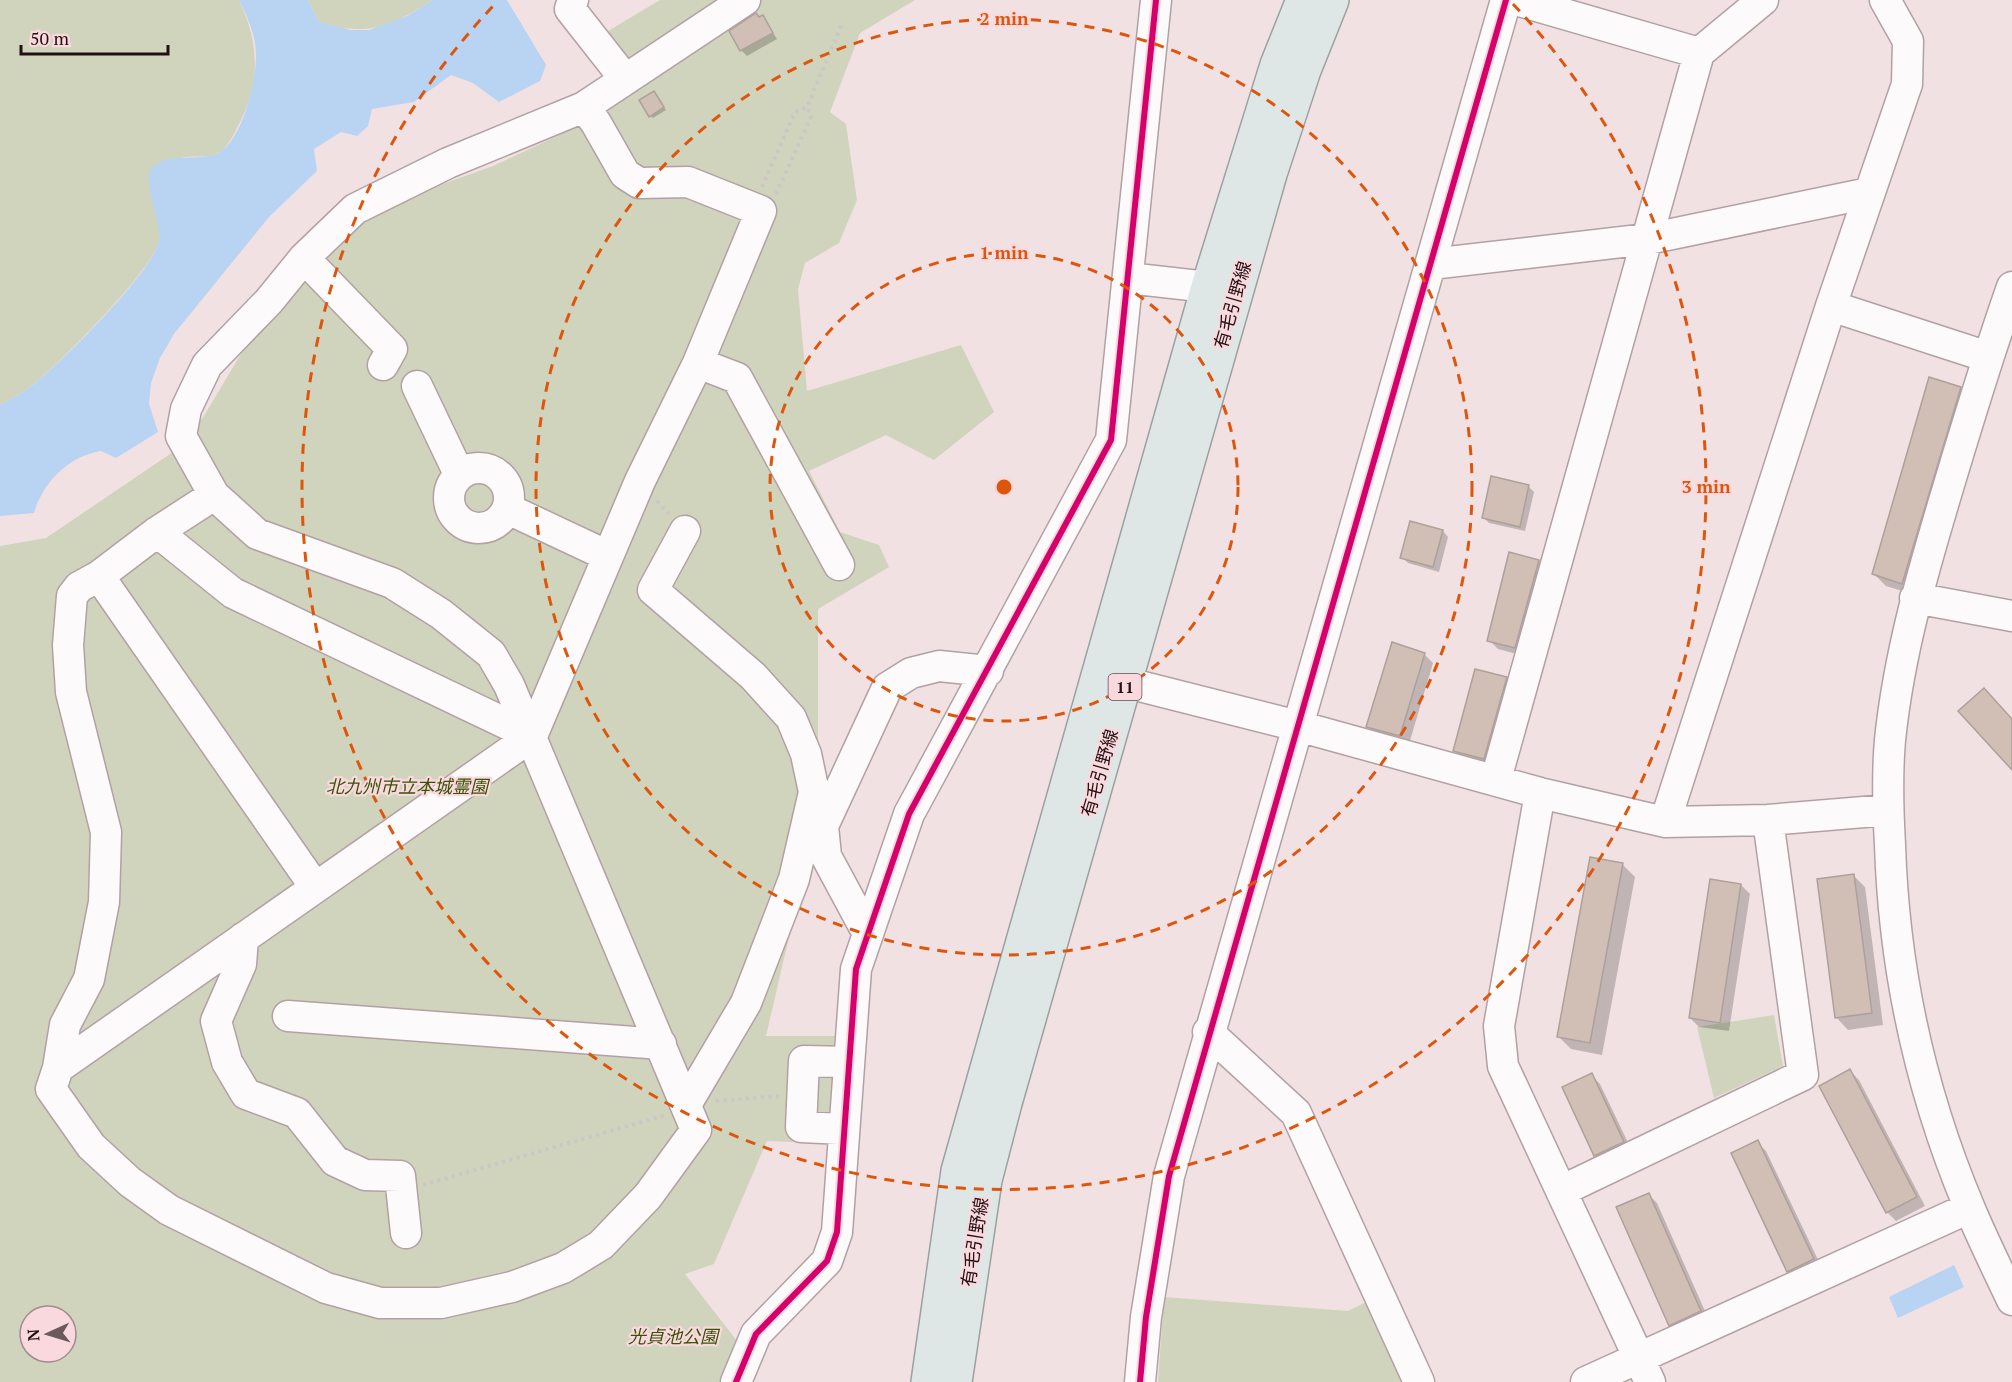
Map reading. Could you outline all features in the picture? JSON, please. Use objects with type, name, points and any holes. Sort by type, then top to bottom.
[{"type":"main road","name":"有毛引野線","points":[[955,1382],[985,1179],[1112,680],[1222,291],[1277,65],[1304,0]]},
{"type":"main road","name":"有毛引野線","points":[[1222,291],[1270,174],[1304,70],[1332,0]]},
{"type":"main road","name":"有毛引野線","points":[[928,1382],[958,1171],[1112,680]]},
{"type":"street","points":[[573,0],[570,9],[625,79]]},
{"type":"street","points":[[214,495],[157,531],[99,576],[79,587],[72,596],[68,645],[71,692],[106,832],[104,902],[88,979],[65,1025],[58,1068],[51,1089],[92,1146],[130,1182],[169,1210],[326,1288],[380,1303],[441,1303],[512,1287],[562,1268],[601,1245],[648,1196],[696,1130],[687,1103],[509,685],[491,654],[441,615],[392,583],[257,534],[214,495],[181,436],[186,409],[207,365],[269,302],[304,258],[355,209],[402,183],[585,107],[745,0]]},
{"type":"street","points":[[736,1382],[756,1334],[826,1261],[837,1232],[856,969],[909,814],[1111,440],[1156,0]]},
{"type":"street","points":[[1140,1382],[1146,1317],[1169,1176],[1208,1032],[1506,0]]},
{"type":"street","points":[[1516,0],[1699,53]]},
{"type":"street","points":[[1496,779],[1699,53],[1763,0]]},
{"type":"street","points":[[1665,822],[1831,306],[1907,84],[1908,41],[1885,0]]},
{"type":"street","points":[[58,1068],[532,736],[640,482],[698,363],[764,207],[688,182],[639,183],[625,174],[585,107]]},
{"type":"street","points":[[1431,264],[1648,239],[1869,193]]},
{"type":"street","points":[[304,258],[392,349],[383,365]]},
{"type":"street","points":[[1128,278],[1222,291]]},
{"type":"street","points":[[2012,287],[1988,357],[1915,598],[1901,662],[1890,741],[1888,810],[1892,908],[1908,1013],[1929,1094],[1969,1208],[2012,1300]]},
{"type":"street","points":[[1831,306],[1988,357]]},
{"type":"street","points":[[698,363],[737,378],[839,565]]},
{"type":"street","points":[[417,386],[459,474]]},
{"type":"street","points":[[474,468],[490,470],[503,479],[509,494],[508,509],[498,522],[484,529],[468,527],[455,518],[448,503],[450,487],[459,474],[474,468]]},
{"type":"street","points":[[508,509],[608,556]]},
{"type":"street","points":[[157,531],[233,593],[532,736]]},
{"type":"street","points":[[685,531],[653,590],[753,676],[791,718],[806,754],[813,792],[794,879],[746,1003],[687,1103]]},
{"type":"street","points":[[99,576],[315,888]]},
{"type":"street","points":[[1915,598],[2012,616]]},
{"type":"street","points":[[868,934],[826,856],[823,826],[887,688],[911,673],[939,666],[988,671]]},
{"type":"street","points":[[1112,680],[1298,726],[1540,793],[1665,822],[1768,820],[1888,810]]},
{"type":"street","points":[[1540,793],[1499,1026],[1503,1066],[1645,1370]]},
{"type":"street","points":[[1561,1191],[1803,1075],[1768,820]]},
{"type":"street","points":[[243,938],[241,964],[216,1021],[227,1062],[246,1094],[297,1113],[335,1161],[365,1175],[400,1176],[406,1190],[406,1233]]},
{"type":"street","points":[[288,1016],[661,1044]]},
{"type":"street","points":[[1208,1032],[1296,1113],[1419,1382]]},
{"type":"street","points":[[844,1129],[801,1127],[804,1061],[849,1062]]},
{"type":"street","points":[[1586,1382],[1645,1370],[1969,1208]]},
{"type":"path","points":[[807,107],[811,117],[774,200],[764,207],[760,190],[795,112],[807,107],[842,24]]},
{"type":"path","points":[[640,482],[685,531]]},
{"type":"path","points":[[406,1190],[684,1110],[687,1103],[802,1094]]},
{"type":"green space","points":[[0,0],[239,0],[251,32],[255,64],[254,80],[245,112],[226,146],[213,155],[181,158],[149,184],[160,235],[152,256],[140,273],[105,314],[51,369],[30,387],[0,405]]},
{"type":"green space","points":[[308,0],[433,0],[391,23],[366,29],[352,29],[319,22]]},
{"type":"green space","points":[[660,0],[725,0],[632,65],[603,34]]},
{"type":"green space","name":"北九州市立本城霊園","points":[[761,0],[915,0],[860,33],[830,112],[846,124],[857,200],[839,243],[805,263],[798,289],[807,391],[961,345],[994,412],[934,460],[886,435],[809,471],[840,532],[879,545],[889,567],[818,609],[818,813],[766,1036],[843,1036],[837,1144],[767,1141],[714,1264],[685,1274],[737,1341],[724,1382],[0,1382],[0,546],[46,538],[173,452],[202,419],[241,354],[350,231],[409,196],[493,166],[572,129],[706,35]]},
{"type":"green space","points":[[1774,1015],[1783,1066],[1714,1098],[1697,1027]]},
{"type":"green space","points":[[1164,1297],[1348,1311],[1374,1298],[1412,1382],[1158,1382]]},
{"type":"water","points":[[239,0],[308,0],[319,22],[351,30],[369,30],[407,16],[433,0],[507,0],[546,65],[540,81],[499,102],[473,83],[451,75],[414,102],[372,109],[368,126],[357,136],[341,132],[314,149],[317,171],[269,217],[174,334],[160,358],[151,383],[149,404],[158,432],[116,458],[101,451],[78,458],[51,481],[34,513],[0,516],[0,405],[34,384],[67,354],[107,314],[154,254],[159,232],[150,192],[151,169],[164,160],[216,154],[225,148],[240,125],[250,95],[256,56],[251,27]]},
{"type":"water","points":[[1954,1265],[1964,1287],[1898,1318],[1889,1297]]},
{"type":"building","points":[[756,13],[759,17],[763,15],[773,33],[740,51],[729,31]]},
{"type":"building","points":[[654,91],[664,107],[649,117],[639,100]]},
{"type":"building","points":[[1929,377],[1961,387],[1902,584],[1872,574]]},
{"type":"building","points":[[1491,476],[1529,485],[1520,527],[1482,518]]},
{"type":"building","points":[[1410,521],[1443,530],[1433,567],[1400,558]]},
{"type":"building","points":[[1509,552],[1539,560],[1515,648],[1487,641]]},
{"type":"building","points":[[1392,642],[1425,653],[1400,736],[1366,727]]},
{"type":"building","points":[[1475,669],[1507,677],[1484,759],[1453,751]]},
{"type":"building","points":[[1984,688],[2012,719],[2012,770],[1958,711]]},
{"type":"building","points":[[1590,857],[1623,863],[1590,1043],[1557,1037]]},
{"type":"building","points":[[1854,874],[1872,1013],[1835,1018],[1817,879]]},
{"type":"building","points":[[1710,879],[1741,884],[1720,1023],[1689,1018]]},
{"type":"building","points":[[1850,1069],[1917,1197],[1886,1213],[1819,1086]]},
{"type":"building","points":[[1592,1073],[1624,1142],[1594,1156],[1562,1087]]},
{"type":"building","points":[[1758,1140],[1814,1259],[1787,1272],[1731,1153]]},
{"type":"building","points":[[1649,1193],[1701,1311],[1669,1326],[1616,1207]]},
{"type":"cycle path","points":[[736,1382],[756,1334],[827,1261],[837,1232],[856,969],[909,814],[1111,440],[1156,0]]},
{"type":"cycle path","points":[[1140,1382],[1146,1317],[1169,1176],[1506,0]]},
{"type":"park label","name":"光貞池公園","points":[[673,1337]]}]
